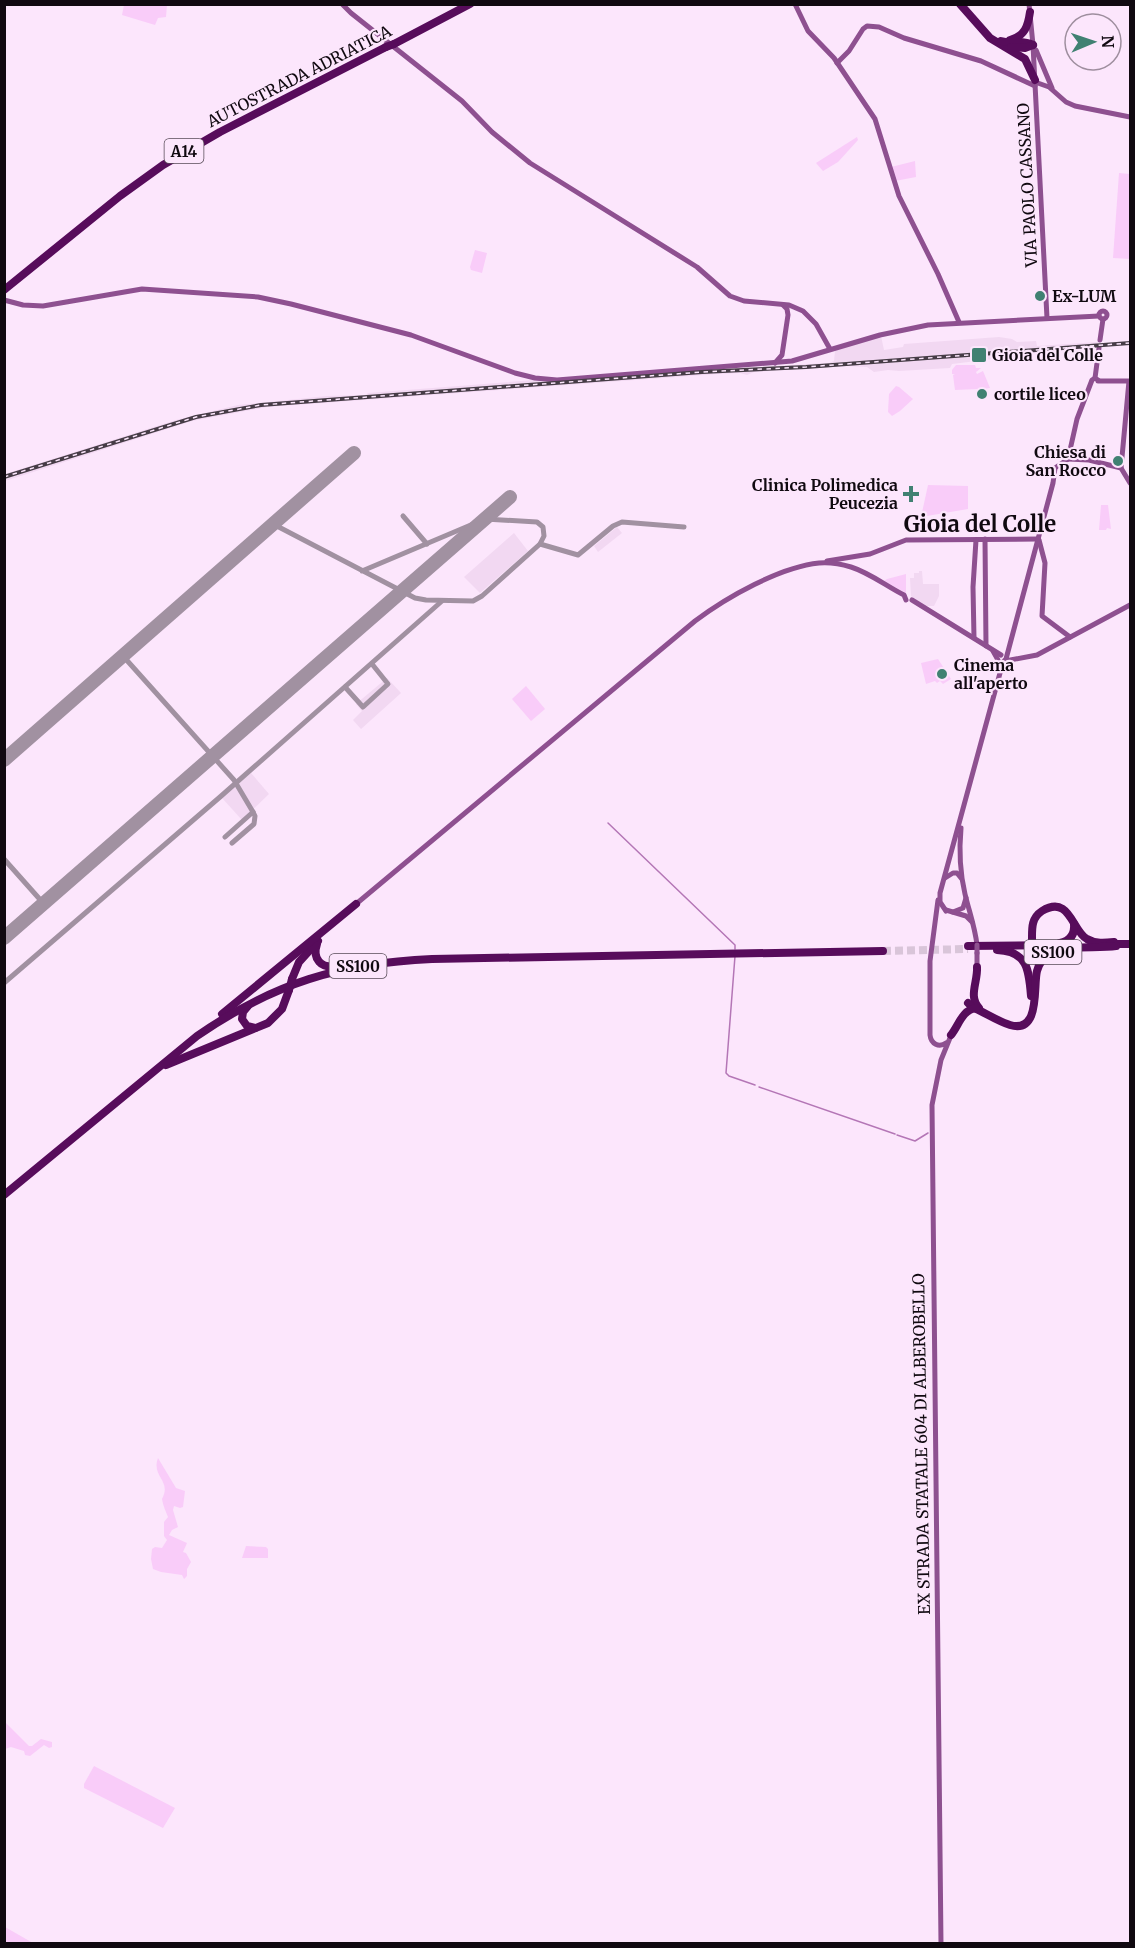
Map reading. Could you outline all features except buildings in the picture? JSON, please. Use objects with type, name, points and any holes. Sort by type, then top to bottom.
[{"type":"highway","name":"AUTOSTRADA ADRIATICA","points":[[4,288],[163,165],[220,132],[462,4]]},
{"type":"highway","name":"AUTOSTRADA ADRIATICA","points":[[389,44],[470,4]]},
{"type":"highway","points":[[961,5],[1001,43],[1025,59],[1035,82]]},
{"type":"highway","points":[[1001,43],[1021,34],[1027,26],[1030,7]]},
{"type":"highway","points":[[1001,43],[1033,44]]},
{"type":"highway","name":"SS100","points":[[4,1193],[166,1065],[257,1028],[278,1015],[302,958],[356,904]]},
{"type":"highway","name":"SS100","points":[[4,1193],[356,904]]},
{"type":"highway","name":"SS100","points":[[1033,1007],[1033,922],[1042,910],[1058,908],[1066,911],[1072,917],[1080,933],[1088,940],[1131,944]]},
{"type":"highway","name":"SS100","points":[[973,948],[1057,944],[1067,941],[1075,930],[1072,917]]},
{"type":"highway","name":"SS100","points":[[321,939],[315,948],[316,957],[321,964],[328,967],[366,960],[376,961]]},
{"type":"highway","name":"SS100","points":[[1033,1007],[1037,972],[1040,963],[1048,955],[1066,949],[1131,944]]},
{"type":"highway","name":"SS100","points":[[1010,946],[1131,944]]},
{"type":"highway","name":"SS100","points":[[973,948],[1116,946]]},
{"type":"highway","name":"SS100","points":[[973,948],[1005,951],[1021,958],[1029,972],[1033,1007]]},
{"type":"highway","name":"SS100","points":[[115,1104],[184,1046],[250,1003],[290,985],[354,967],[414,960],[883,949],[441,956],[376,961],[320,972],[275,988],[222,1016],[183,1044]]},
{"type":"highway","points":[[977,967],[973,994],[977,1008]]},
{"type":"highway","name":"SS100","points":[[257,1028],[249,1027],[244,1023],[243,1010],[290,985]]},
{"type":"highway","points":[[968,1003],[1014,1025],[1026,1022],[1031,1017],[1033,1007]]},
{"type":"highway","points":[[949,1038],[967,1011],[977,1008]]},
{"type":"main road","points":[[342,4],[462,101],[492,132],[530,163],[697,267],[730,296],[748,301],[782,304],[789,311]]},
{"type":"main road","points":[[795,4],[808,31],[837,63],[876,122],[897,190],[959,322]]},
{"type":"main road","points":[[1030,7],[1036,54],[1055,92]]},
{"type":"main road","points":[[1030,7],[1033,44]]},
{"type":"main road","points":[[837,63],[849,51],[864,28],[879,27],[908,39],[987,63],[1049,87],[1066,102],[1078,108],[1131,117]]},
{"type":"main road","points":[[1033,33],[1033,44]]},
{"type":"main road","name":"VIA PAOLO CASSANO","points":[[1033,44],[1047,318]]},
{"type":"main road","points":[[1035,82],[1047,78]]},
{"type":"main road","points":[[1035,82],[1041,88],[1049,87]]},
{"type":"main road","points":[[4,300],[23,305],[43,306],[142,289],[258,297],[411,335],[515,373],[547,379],[782,359],[817,354],[912,327],[959,322],[1101,317],[1100,340]]},
{"type":"main road","points":[[789,311],[798,308],[814,322],[830,349]]},
{"type":"main road","points":[[782,359],[789,311]]},
{"type":"main road","points":[[1099,348],[1095,380],[1077,418],[1068,459],[1089,460],[1121,468]]},
{"type":"main road","points":[[1095,380],[1129,381],[1121,468],[1131,483]]},
{"type":"main road","name":"EX STRADA STATALE 604 DI ALBEROBELLO","points":[[949,1038],[943,1045],[938,1045],[932,1042],[930,1037],[930,961],[935,913],[1053,483],[1055,468],[1068,459]]},
{"type":"main road","points":[[356,904],[705,613],[726,599],[780,574],[820,562],[870,554],[906,540],[1038,538],[1045,563],[1042,616],[1070,637]]},
{"type":"main road","points":[[985,539],[986,646]]},
{"type":"main road","points":[[974,638],[973,587],[976,540]]},
{"type":"main road","points":[[820,562],[847,566],[861,571],[974,638],[1003,659],[1037,655],[1131,605]]},
{"type":"main road","name":"EX STRADA STATALE 604 DI ALBEROBELLO","points":[[940,1944],[932,1105],[936,1076],[949,1038],[968,1003],[977,967],[973,948],[975,932],[962,879],[960,851],[962,815]]},
{"type":"main road","points":[[943,883],[948,874],[957,873],[962,879]]},
{"type":"main road","points":[[940,893],[940,902],[949,911],[970,920],[975,932]]},
{"type":"main road","points":[[935,913],[937,910],[959,911],[963,908],[966,898]]},
{"type":"shaded area","points":[[124,5],[167,5],[166,17],[158,18],[155,25],[122,15]]},
{"type":"shaded area","points":[[857,137],[858,140],[838,162],[823,171],[816,163]]},
{"type":"shaded area","points":[[915,161],[916,177],[895,181],[891,167]]},
{"type":"shaded area","points":[[1119,173],[1130,174],[1130,259],[1113,258]]},
{"type":"shaded area","points":[[475,250],[487,253],[482,273],[471,270],[470,267]]},
{"type":"shaded area","points":[[881,336],[884,350],[903,347],[904,344],[999,337],[1017,342],[1036,341],[1037,346],[1098,342],[1095,348],[1000,355],[993,356],[993,359],[952,364],[950,368],[874,372],[867,367],[846,366],[754,372],[747,375],[718,374],[267,407],[192,421],[5,481],[5,474],[176,420],[238,405],[534,380],[829,363],[834,361],[835,351],[838,349]]},
{"type":"shaded area","points":[[956,365],[975,365],[976,368],[981,368],[976,372],[977,374],[983,371],[990,388],[984,389],[986,395],[979,397],[978,389],[955,390],[953,375],[955,374],[952,374],[952,370]]},
{"type":"shaded area","points":[[896,386],[913,399],[892,416],[888,412],[889,394]]},
{"type":"shaded area","points":[[928,485],[968,486],[968,509],[921,517]]},
{"type":"shaded area","points":[[1101,505],[1108,505],[1111,529],[1099,530]]},
{"type":"shaded area","points":[[617,527],[622,533],[598,552],[594,546]]},
{"type":"shaded area","points":[[514,533],[528,551],[480,593],[464,577]]},
{"type":"shaded area","points":[[922,571],[923,584],[939,584],[939,596],[934,606],[925,606],[911,596],[910,578],[914,578],[914,573],[919,573]]},
{"type":"shaded area","points":[[906,574],[906,593],[884,581],[887,579]]},
{"type":"shaded area","points":[[938,659],[951,679],[943,684],[935,681],[926,684],[921,663]]},
{"type":"shaded area","points":[[387,678],[401,693],[361,729],[353,720],[362,711],[356,704]]},
{"type":"shaded area","points":[[526,686],[545,709],[531,721],[512,699]]},
{"type":"shaded area","points":[[251,773],[269,794],[242,820],[222,798]]},
{"type":"shaded area","points":[[158,1458],[176,1488],[185,1491],[183,1507],[174,1506],[173,1510],[178,1527],[169,1535],[187,1543],[183,1552],[191,1562],[184,1579],[182,1575],[153,1569],[152,1549],[162,1548],[167,1540],[164,1536],[164,1522],[168,1517],[162,1499],[165,1487],[157,1470]]},
{"type":"shaded area","points":[[246,1546],[266,1547],[268,1558],[242,1558]]},
{"type":"shaded area","points":[[5,1722],[29,1746],[41,1739],[52,1742],[52,1747],[44,1745],[30,1756],[25,1755],[24,1751],[11,1747],[5,1749]]},
{"type":"shaded area","points":[[94,1766],[175,1808],[163,1828],[84,1788]]},
{"type":"shaded area","points":[[5,1927],[33,1943],[5,1943]]},
{"type":"waterway","points":[[608,823],[735,945],[735,949]]},
{"type":"waterway","points":[[735,956],[726,1073],[755,1085]]},
{"type":"waterway","points":[[759,1087],[895,1134]]},
{"type":"waterway","points":[[897,1135],[915,1141],[928,1133]]},
{"type":"taxiway","points":[[403,516],[427,544]]},
{"type":"taxiway","points":[[273,524],[415,598],[473,601],[482,596],[540,544],[544,536],[543,527],[537,522],[485,519],[362,571]]},
{"type":"taxiway","points":[[540,544],[578,555],[613,526],[622,522],[684,527]]},
{"type":"taxiway","points":[[4,983],[442,601]]},
{"type":"taxiway","points":[[123,656],[234,780],[253,812],[254,824],[232,843]]},
{"type":"taxiway","points":[[345,687],[363,707],[388,684],[372,664]]},
{"type":"taxiway","points":[[225,837],[253,812]]},
{"type":"taxiway","points":[[4,859],[44,904]]},
{"type":"runway","points":[[4,760],[354,453]]},
{"type":"runway","points":[[4,938],[510,497]]},
{"type":"tunnel","points":[[883,951],[968,949]]},
{"type":"railway","points":[[4,477],[196,417],[261,405],[1130,343]]},
{"type":"place","name":"Ex-LUM","points":[[1040,296]]},
{"type":"place","name":"Gioia del Colle","points":[[979,355]]},
{"type":"place","name":"cortile liceo","points":[[982,394]]},
{"type":"place","name":"Chiesa di San Rocco","points":[[1118,461]]},
{"type":"place","name":"Clinica Polimedica Peucezia","points":[[911,494]]},
{"type":"place","name":"Cinema all'aperto","points":[[942,674]]},
{"type":"district","name":"Gioia del Colle","points":[[980,524]]}]
